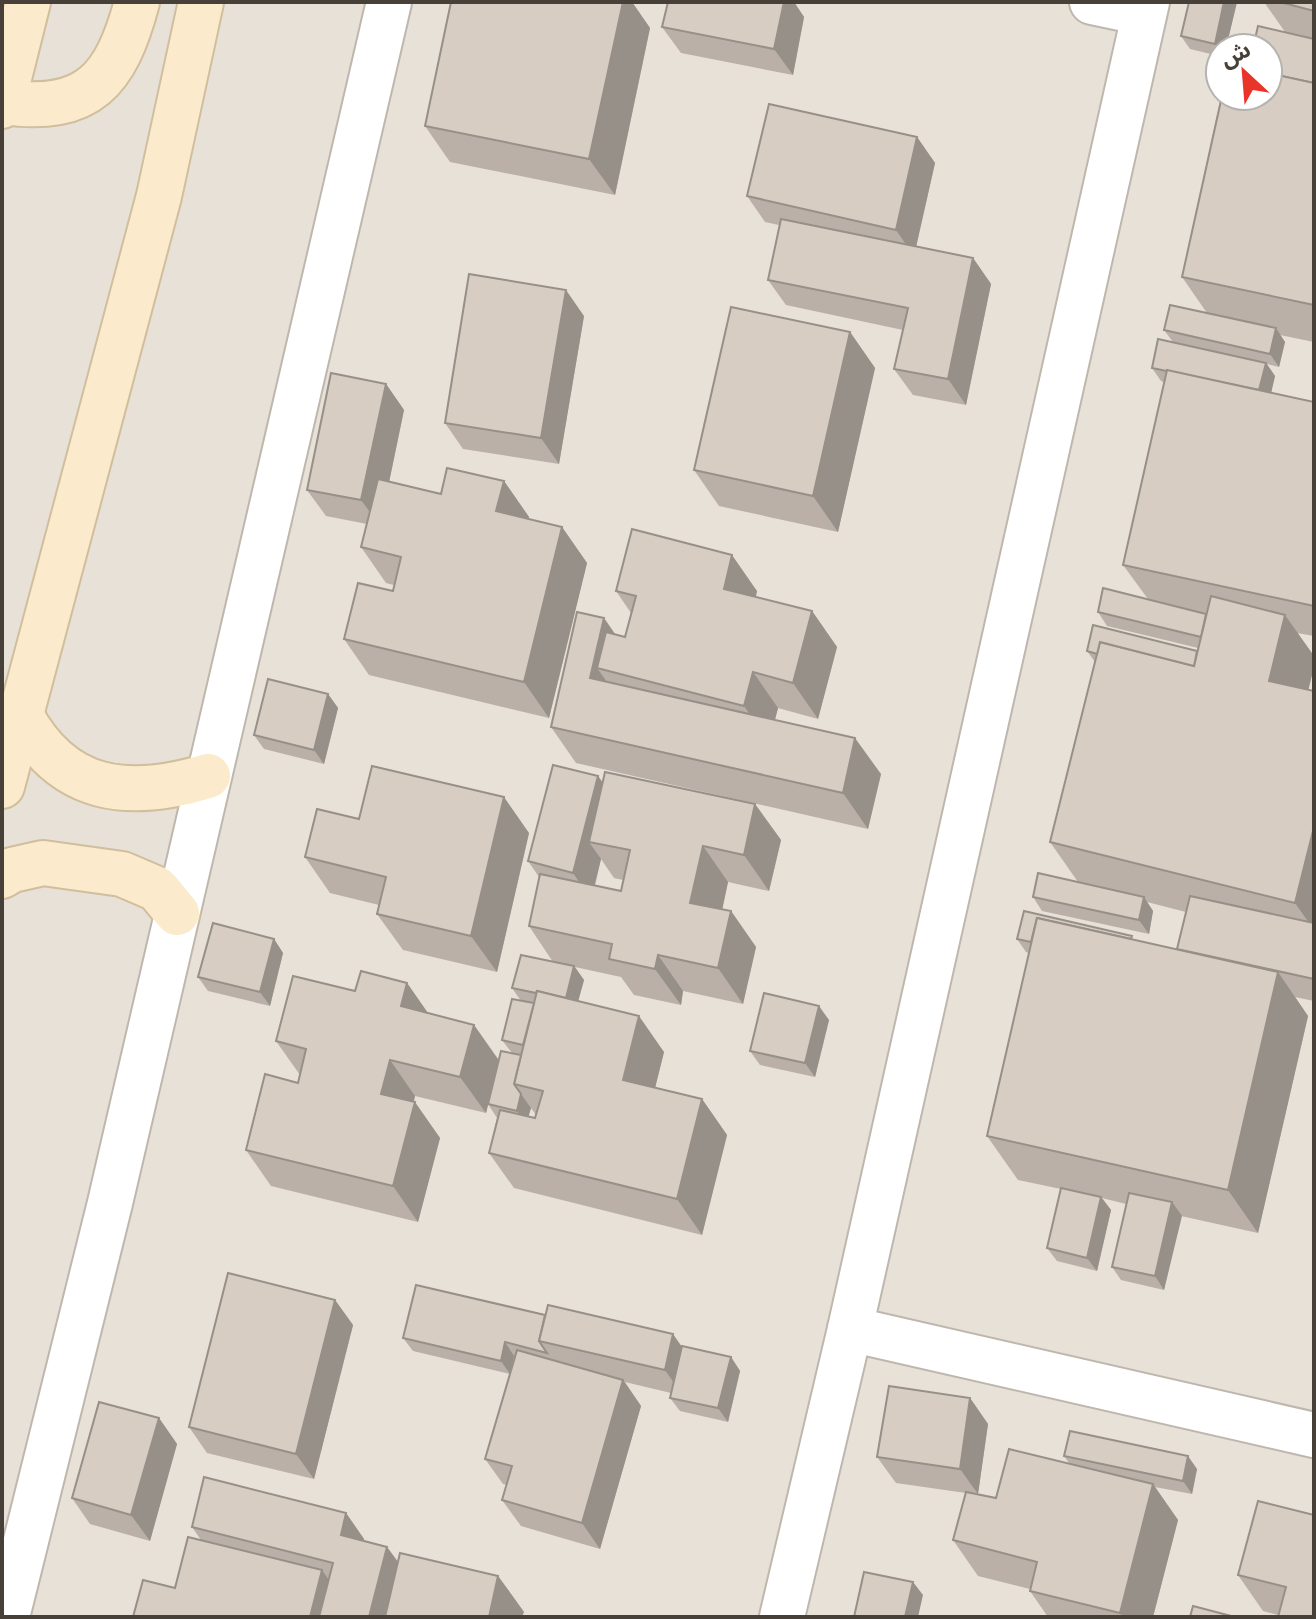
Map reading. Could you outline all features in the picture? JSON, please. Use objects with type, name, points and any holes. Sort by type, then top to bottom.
[{"type":"main road","points":[[28,2],[2,103],[36,107],[69,101],[98,84],[119,57],[137,2]]},
{"type":"main road","points":[[2,786],[159,196],[201,2]]},
{"type":"main road","points":[[21,715],[33,738],[54,760],[90,782],[129,789],[171,787],[208,776]]},
{"type":"main road","points":[[2,876],[12,870],[43,863],[122,874],[157,889],[177,913]]},
{"type":"street","points":[[7,1617],[110,1203],[389,2]]},
{"type":"street","points":[[782,1617],[850,1329],[1145,8],[1092,2]]},
{"type":"street","points":[[850,1329],[1314,1435]]},
{"type":"shaded area","points":[[2,2],[1314,2],[1314,1617],[2,1617]]},
{"type":"building","points":[[451,2],[623,2],[589,159],[425,126]]},
{"type":"building","points":[[668,2],[784,2],[774,49],[662,27]]},
{"type":"building","points":[[1189,2],[1224,2],[1218,32],[1204,32],[1204,41],[1181,36]]},
{"type":"building","points":[[1280,2],[1314,2],[1314,11]]},
{"type":"building","points":[[1258,26],[1284,32],[1257,32]]},
{"type":"building","points":[[1284,32],[1314,39],[1314,83],[1284,76]]},
{"type":"building","points":[[1284,76],[1314,83],[1314,305],[1182,277],[1218,112],[1284,112]]},
{"type":"building","points":[[769,104],[917,137],[896,230],[747,196]]},
{"type":"building","points":[[781,219],[973,258],[948,379],[894,369],[908,308],[768,280]]},
{"type":"building","points":[[469,274],[566,290],[541,438],[445,423]]},
{"type":"building","points":[[1170,305],[1276,328],[1270,354],[1164,330]]},
{"type":"building","points":[[731,307],[850,332],[813,496],[694,470]]},
{"type":"building","points":[[1158,339],[1266,363],[1259,390],[1152,368]]},
{"type":"building","points":[[1167,370],[1314,402],[1314,606],[1123,565]]},
{"type":"building","points":[[331,373],[386,384],[361,500],[307,490]]},
{"type":"building","points":[[447,468],[504,481],[496,511],[562,527],[524,682],[344,639],[358,583],[393,591],[401,557],[361,547],[378,479],[441,494]]},
{"type":"building","points":[[632,529],[732,555],[724,589],[812,611],[793,683],[753,672],[744,706],[597,668],[606,632],[625,637],[636,596],[616,591]]},
{"type":"building","points":[[1103,588],[1206,614],[1201,637],[1098,612]]},
{"type":"building","points":[[1211,596],[1285,615],[1269,681],[1314,691],[1314,827],[1295,903],[1050,842],[1100,642],[1194,666]]},
{"type":"building","points":[[577,612],[604,618],[590,678],[855,738],[843,793],[551,727]]},
{"type":"building","points":[[1093,625],[1197,651],[1194,666],[1100,642],[1097,654],[1087,651]]},
{"type":"building","points":[[268,679],[328,694],[314,750],[254,735]]},
{"type":"building","points":[[553,765],[598,776],[573,873],[528,861]]},
{"type":"building","points":[[372,766],[504,797],[471,936],[377,914],[386,877],[305,857],[317,809],[359,819]]},
{"type":"building","points":[[605,772],[755,804],[744,855],[703,846],[690,903],[731,911],[718,968],[658,955],[655,969],[609,959],[612,944],[529,926],[540,874],[621,891],[630,850],[589,842]]},
{"type":"building","points":[[1038,873],[1144,897],[1139,920],[1033,897]]},
{"type":"building","points":[[1190,896],[1314,923],[1314,979],[1177,949]]},
{"type":"building","points":[[1024,911],[1132,936],[1131,939],[1037,918],[1031,942],[1017,939]]},
{"type":"building","points":[[1037,918],[1278,972],[1228,1190],[987,1136]]},
{"type":"building","points":[[213,923],[274,939],[260,992],[198,977]]},
{"type":"building","points":[[521,955],[574,966],[566,998],[512,988]]},
{"type":"building","points":[[361,971],[407,983],[401,1006],[474,1025],[460,1077],[390,1060],[381,1094],[415,1102],[393,1186],[246,1150],[265,1074],[298,1083],[306,1049],[276,1041],[293,976],[355,991]]},
{"type":"building","points":[[537,991],[639,1016],[623,1080],[702,1099],[677,1199],[489,1153],[500,1110],[535,1118],[543,1091],[514,1084]]},
{"type":"building","points":[[764,993],[819,1006],[805,1063],[750,1051]]},
{"type":"building","points":[[512,999],[534,1003],[523,1045],[502,1040]]},
{"type":"building","points":[[501,1051],[521,1055],[514,1084],[521,1094],[517,1111],[488,1104]]},
{"type":"building","points":[[1061,1188],[1101,1197],[1087,1258],[1047,1248]]},
{"type":"building","points":[[1129,1193],[1172,1202],[1155,1276],[1112,1267]]},
{"type":"building","points":[[228,1273],[335,1300],[296,1454],[189,1427]]},
{"type":"building","points":[[416,1285],[545,1315],[539,1341],[547,1353],[505,1342],[501,1361],[403,1338]]},
{"type":"building","points":[[548,1305],[673,1334],[665,1370],[539,1341]]},
{"type":"building","points":[[682,1346],[731,1357],[718,1408],[670,1398]]},
{"type":"building","points":[[517,1350],[623,1380],[582,1523],[502,1500],[512,1466],[485,1459]]},
{"type":"building","points":[[889,1386],[970,1398],[960,1469],[877,1457]]},
{"type":"building","points":[[99,1402],[159,1418],[131,1515],[72,1498]]},
{"type":"building","points":[[1070,1431],[1188,1456],[1183,1481],[1064,1456]]},
{"type":"building","points":[[1009,1449],[1153,1484],[1120,1613],[1030,1591],[1037,1562],[953,1540],[966,1492],[996,1498]]},
{"type":"building","points":[[204,1477],[346,1513],[341,1535],[387,1547],[369,1617],[319,1617],[333,1563],[192,1527]]},
{"type":"building","points":[[1258,1501],[1314,1515],[1314,1617],[1278,1617],[1286,1587],[1238,1575]]},
{"type":"building","points":[[188,1537],[322,1570],[310,1617],[133,1617],[143,1580],[175,1588]]},
{"type":"building","points":[[400,1553],[498,1576],[489,1617],[385,1617]]},
{"type":"building","points":[[864,1572],[913,1582],[905,1617],[854,1617]]},
{"type":"building","points":[[1193,1606],[1235,1617],[1190,1617]]}]
